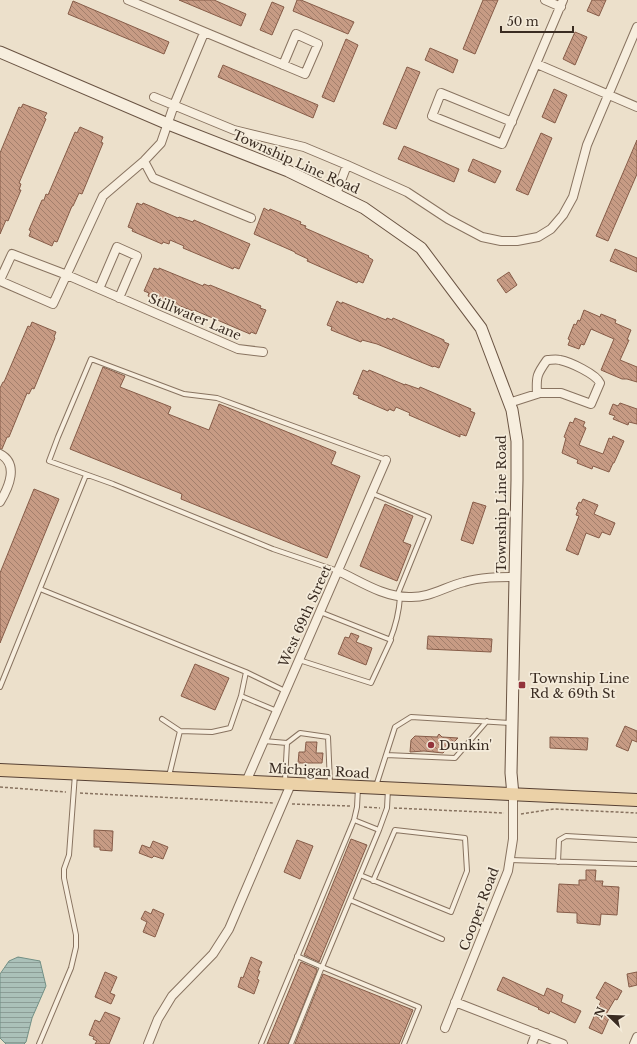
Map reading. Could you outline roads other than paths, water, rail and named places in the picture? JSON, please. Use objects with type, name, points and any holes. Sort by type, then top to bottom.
[{"type":"main road","name":"Township Line Road","points":[[0,52],[168,124],[288,171],[364,208],[421,248],[482,328],[512,410],[516,441],[518,480],[511,777],[513,795]]},
{"type":"main road","name":"Michigan Road","points":[[0,770],[637,800]]},
{"type":"street","points":[[128,0],[204,32],[283,65],[305,74],[318,44],[296,34],[283,65]]},
{"type":"street","points":[[512,122],[441,93],[432,116],[502,144],[512,122],[537,64],[562,3],[545,0]]},
{"type":"street","points":[[154,97],[234,130],[304,147],[347,165],[407,192],[448,219],[482,237],[501,241],[517,241],[538,237],[551,230],[563,215],[573,197],[587,145],[637,27]]},
{"type":"street","points":[[0,280],[53,304],[103,196],[144,161],[161,144],[174,105],[204,32]]},
{"type":"street","points":[[537,64],[637,106]]},
{"type":"street","points":[[144,161],[153,178],[251,218]]},
{"type":"street","points":[[336,194],[347,165]]},
{"type":"street","points":[[99,289],[117,247],[137,256],[119,298]]},
{"type":"street","name":"Stillwater Lane","points":[[0,280],[12,254],[67,275],[238,350],[263,352]]},
{"type":"street","points":[[509,403],[537,394],[540,393],[561,393],[591,404],[600,383],[599,380],[589,372],[560,360],[547,360],[536,379],[537,394]]},
{"type":"street","points":[[0,454],[8,461],[12,468],[11,478],[0,502]]},
{"type":"street","name":"West 69th Street","points":[[246,782],[386,460]]},
{"type":"street","points":[[338,570],[382,592],[399,596],[416,597],[431,595],[465,581],[478,578],[515,577]]},
{"type":"street","points":[[148,1044],[158,1019],[172,996],[213,954],[230,929],[283,803],[288,784]]},
{"type":"street","name":"Cooper Road","points":[[445,1028],[501,891],[510,860],[514,828],[513,795]]},
{"type":"street","points":[[455,1002],[563,1044]]},
{"type":"street","points":[[532,1044],[536,1033]]},
{"type":"street","points":[[634,1044],[637,1037]]},
{"type":"lane","points":[[338,570],[273,549],[186,513],[49,462],[91,359],[184,394],[217,398],[386,460]]},
{"type":"lane","points":[[1,684],[86,475]]},
{"type":"lane","points":[[299,660],[371,684],[391,640],[399,612],[399,596],[429,517],[371,493]]},
{"type":"lane","points":[[40,589],[246,672],[285,691]]},
{"type":"lane","points":[[320,612],[390,640]]},
{"type":"lane","points":[[162,719],[180,730],[212,732],[230,728],[241,696],[246,672]]},
{"type":"lane","points":[[241,696],[277,711]]},
{"type":"lane","points":[[375,788],[395,727],[411,717],[512,723]]},
{"type":"lane","points":[[386,755],[454,758],[488,722]]},
{"type":"lane","points":[[168,778],[180,730]]},
{"type":"lane","points":[[264,741],[287,743],[300,733],[328,737],[330,786]]},
{"type":"lane","points":[[287,743],[288,784]]},
{"type":"lane","points":[[39,1044],[71,968],[76,948],[76,935],[64,878],[64,869],[69,855],[75,774]]},
{"type":"lane","points":[[261,1044],[354,820],[357,807],[358,787]]},
{"type":"lane","points":[[291,1044],[379,830],[387,808],[388,789]]},
{"type":"lane","points":[[354,820],[379,830]]},
{"type":"lane","points":[[360,875],[373,881],[451,912],[467,871],[465,838],[395,830],[373,881]]},
{"type":"lane","points":[[558,862],[559,840],[566,836],[637,840]]},
{"type":"lane","points":[[510,860],[637,864]]},
{"type":"lane","points":[[350,900],[442,939]]},
{"type":"lane","points":[[297,956],[419,1007],[404,1044]]},
{"type":"water","points":[[18,957],[40,961],[46,986],[32,1018],[26,1042],[24,1044],[6,1044],[0,1038],[0,974],[9,961]]},
{"type":"place","name":"Township Line Rd & 69th St","points":[[522,685]]},
{"type":"place","name":"Dunkin'","points":[[431,745]]}]
